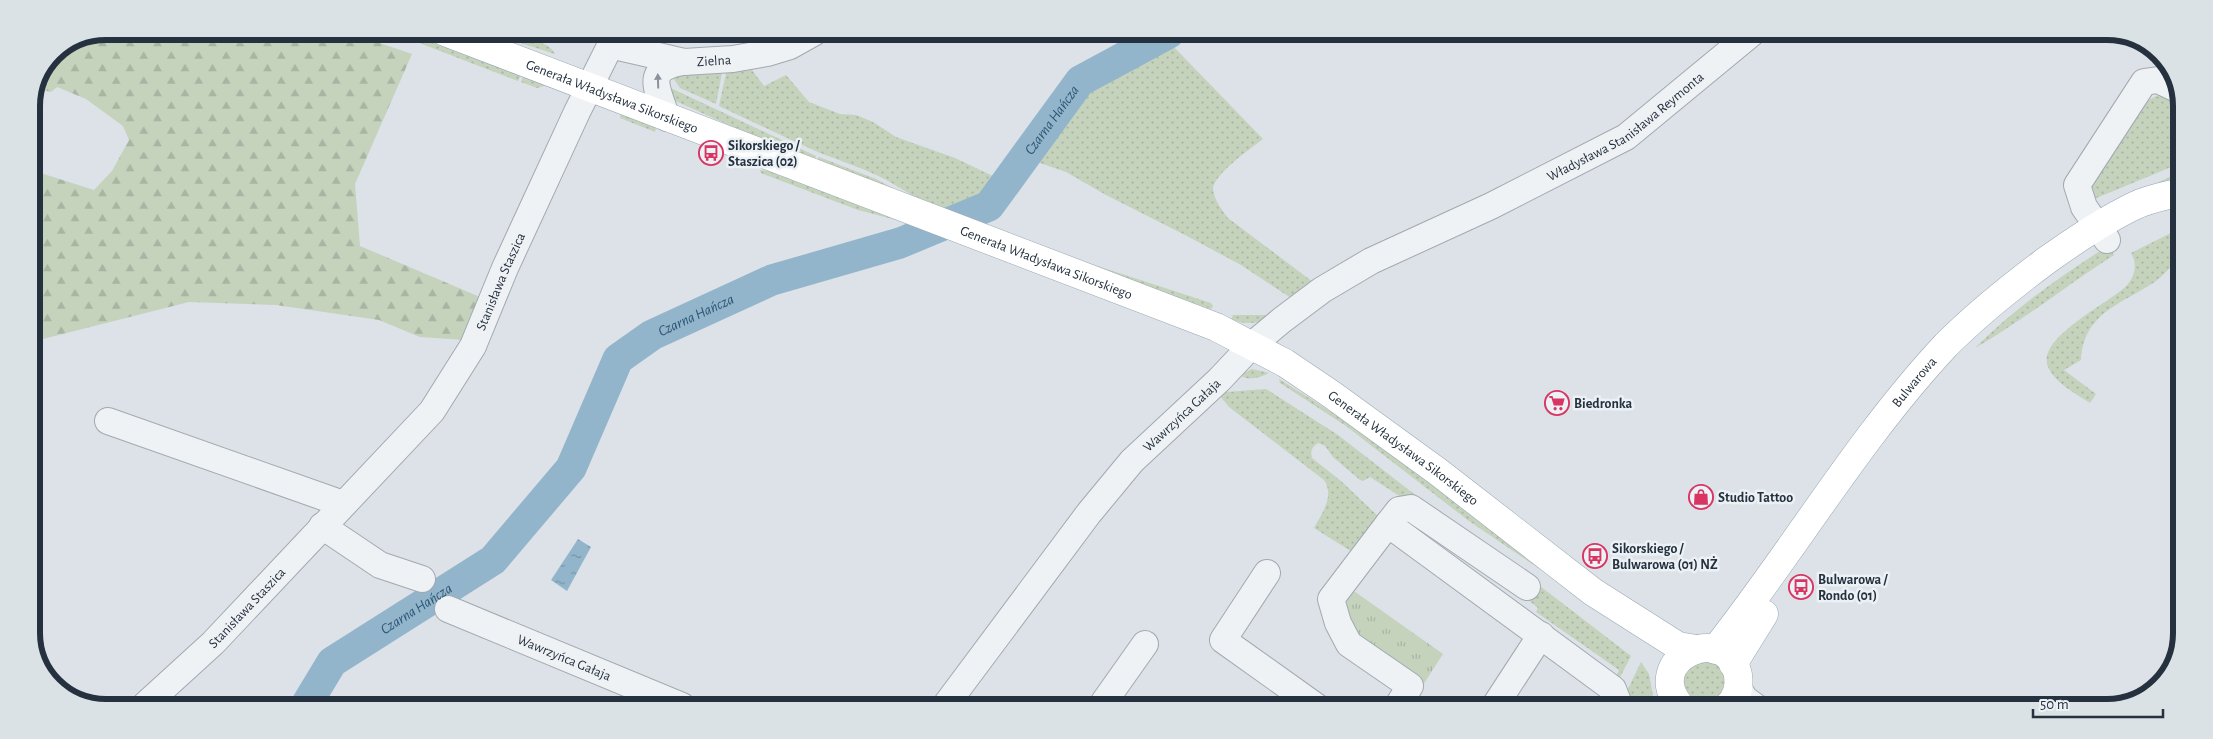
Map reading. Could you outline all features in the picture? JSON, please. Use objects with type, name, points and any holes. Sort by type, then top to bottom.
[{"type":"main road","name":"Generała Władysława Sikorskiego","points":[[466,40],[1206,324],[1252,345],[1285,363],[1372,423],[1593,592],[1728,677]]},
{"type":"main road","name":"Bulwarowa","points":[[1728,677],[1750,634],[1848,492],[1877,452],[1930,387],[1960,355],[2011,308],[2059,272],[2102,233],[2144,221],[2173,200]]},
{"type":"main road","name":"Generała Władysława Sikorskiego","points":[[1593,592],[1660,658],[1675,698]]},
{"type":"main road","points":[[1675,698],[1679,658],[1728,677]]},
{"type":"street","name":"Stanisława Staszica","points":[[152,699],[213,643],[432,411],[473,346],[506,268],[613,40]]},
{"type":"street","name":"Zielna","points":[[620,40],[684,62],[733,59],[767,54],[801,40]]},
{"type":"street","name":"Władysława Stanisława Reymonta","points":[[1490,206],[1587,159],[1626,137],[1744,40]]},
{"type":"street","points":[[667,118],[656,78],[659,70],[665,66],[684,62]]},
{"type":"street","points":[[2102,233],[2084,207],[2077,185],[2144,82],[2158,80],[2170,86]]},
{"type":"street","name":"Wawrzyńca Gałaja","points":[[950,699],[1089,513],[1132,461],[1219,380],[1252,345],[1322,290],[1371,261],[1490,206]]},
{"type":"street","points":[[108,421],[343,504]]},
{"type":"street","points":[[1402,699],[1410,686],[1349,644],[1338,623],[1331,599],[1399,510],[1411,508],[1528,587]]},
{"type":"street","points":[[1388,524],[1613,688],[1617,699]]},
{"type":"street","points":[[322,526],[380,565],[422,578]]},
{"type":"street","points":[[1267,573],[1223,640],[1306,699]]},
{"type":"street","name":"Wawrzyńca Gałaja","points":[[448,609],[665,699]]},
{"type":"street","points":[[1499,699],[1541,635]]},
{"type":"street","points":[[1106,699],[1145,644]]},
{"type":"green space","points":[[371,40],[412,54],[355,184],[360,246],[480,297],[464,340],[420,337],[379,320],[276,305],[189,302],[40,340],[40,173],[94,190],[112,171],[129,140],[123,126],[86,99],[57,87],[51,92],[42,90],[51,69],[59,59],[69,51],[93,41]]},
{"type":"green space","points":[[412,40],[436,40],[522,73],[518,81]]},
{"type":"green space","points":[[511,40],[535,40],[551,48],[555,54]]},
{"type":"green space","points":[[1170,43],[1263,139],[1226,169],[1215,183],[1213,189],[1219,205],[1228,218],[1313,282],[1291,298],[1241,265],[1187,236],[1106,195],[1066,172],[1037,162],[1059,120],[1079,92],[1095,82],[1141,61]]},
{"type":"green space","points":[[752,70],[764,86],[786,75],[809,102],[840,114],[856,115],[873,122],[896,137],[955,158],[997,178],[991,189],[969,208],[957,211],[935,207],[874,174],[820,153],[719,106],[726,73]]},
{"type":"green space","points":[[675,71],[722,73],[716,104],[680,88],[673,78]]},
{"type":"green space","points":[[524,74],[546,82],[544,86],[537,88],[521,82]]},
{"type":"green space","points":[[660,83],[816,156],[813,163],[669,98]]},
{"type":"green space","points":[[2156,96],[2173,101],[2173,166],[2094,199],[2091,191],[2092,185],[2149,100]]},
{"type":"green space","points":[[621,111],[656,128],[655,132],[620,118]]},
{"type":"green space","points":[[819,157],[876,179],[905,195],[816,163]]},
{"type":"green space","points":[[760,170],[772,171],[900,219],[900,221],[858,210],[761,173]]},
{"type":"green space","points":[[2173,176],[2173,182],[2141,190]]},
{"type":"green space","points":[[2173,232],[2173,265],[2156,281],[2118,304],[2097,320],[2089,331],[2081,360],[2064,370],[2096,394],[2090,403],[2067,388],[2052,374],[2047,357],[2052,345],[2063,333],[2128,284],[2135,268],[2131,253]]},
{"type":"green space","points":[[1028,240],[1079,260],[1211,303],[1213,306],[1211,309],[1109,274]]},
{"type":"green space","points":[[2103,249],[2112,251],[2114,255],[2011,326],[1975,348],[2005,320],[2037,295]]},
{"type":"green space","points":[[1233,315],[1266,315],[1269,318],[1260,322],[1245,323],[1231,319]]},
{"type":"green space","points":[[1252,369],[1269,373],[1254,378],[1246,378],[1239,375]]},
{"type":"green space","points":[[1279,379],[1348,423],[1415,471],[1544,572],[1469,521],[1346,426],[1280,383]]},
{"type":"green space","points":[[1266,389],[1338,435],[1631,656],[1616,685],[1613,683],[1619,670],[1536,612],[1538,608],[1404,499],[1370,477],[1363,481],[1360,480],[1333,457],[1325,446],[1318,443],[1312,449],[1312,458],[1341,481],[1380,518],[1354,553],[1314,528],[1328,498],[1327,486],[1324,480],[1229,407],[1220,396],[1226,392]]},
{"type":"green space","points":[[1351,589],[1443,654],[1423,685],[1354,637],[1346,605]]},
{"type":"green space","points":[[1726,655],[1727,699],[1680,699],[1674,667]]},
{"type":"green space","points":[[1641,662],[1649,674],[1654,699],[1627,699],[1624,697]]},
{"type":"water","points":[[578,539],[591,547],[567,591],[551,580]]},
{"type":"waterway","name":"Czarna Hańcza","points":[[310,699],[332,662],[493,560],[571,468],[618,359],[652,335],[772,280],[900,243],[989,206],[1080,81],[1156,40]]},
{"type":"place","name":"Sikorskiego / Staszica (02)","points":[[711,153]]},
{"type":"place","name":"Biedronka","points":[[1557,403]]},
{"type":"place","name":"Studio Tattoo","points":[[1701,497]]},
{"type":"place","name":"Sikorskiego / Bulwarowa (01) NŻ","points":[[1595,556]]},
{"type":"place","name":"Bulwarowa / Rondo (01)","points":[[1801,587]]}]
